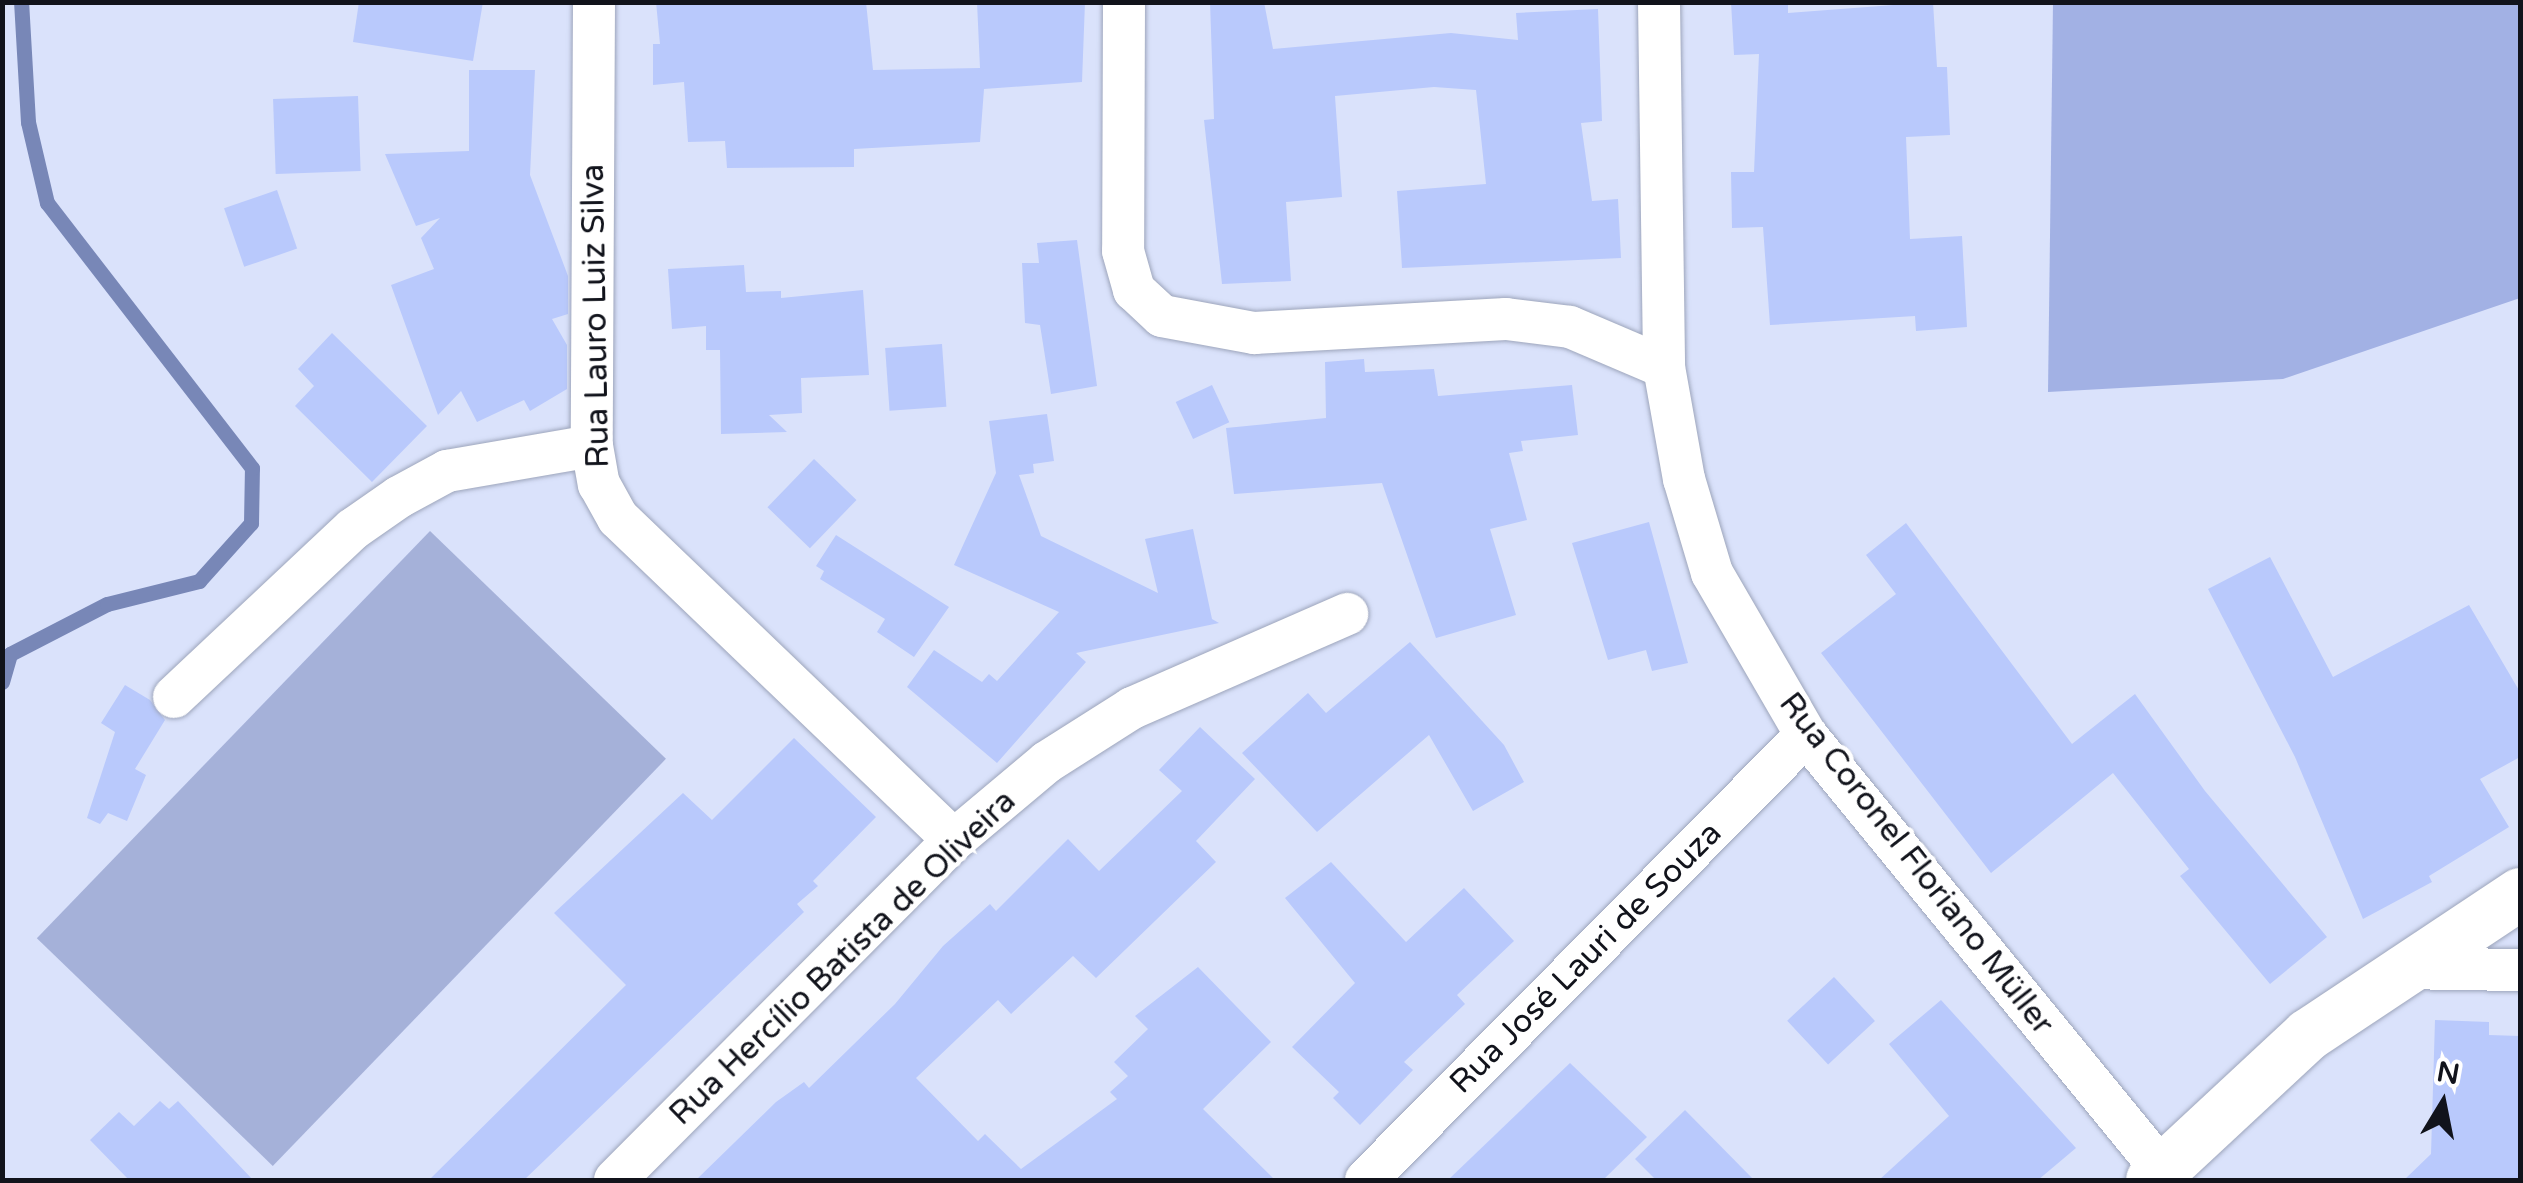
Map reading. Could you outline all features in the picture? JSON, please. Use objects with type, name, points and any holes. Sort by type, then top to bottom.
[{"type":"street","name":"Rua Lauro Luiz Silva","points":[[594,2],[592,446],[599,484],[618,518],[954,840]]},
{"type":"street","points":[[1124,2],[1124,251],[1134,290],[1162,316],[1254,333],[1506,318],[1570,328],[1664,367]]},
{"type":"street","name":"Rua Coronel Floriano Müller","points":[[1660,2],[1664,367],[1684,479],[1712,573],[1806,736],[2157,1175]]},
{"type":"street","points":[[174,697],[353,529],[399,497],[447,472],[592,446]]},
{"type":"street","name":"Rua Hercílio Batista de Oliveira","points":[[615,1180],[954,840],[1048,762],[1132,708],[1346,614]]},
{"type":"street","name":"Rua José Lauri de Souza","points":[[1366,1180],[1806,736]]},
{"type":"street","points":[[2157,1175],[2308,1036],[2401,968],[2520,894]]},
{"type":"street","points":[[2401,968],[2520,970]]},
{"type":"shaded area","points":[[2053,3],[2520,3],[2520,298],[2283,379],[2048,392]]},
{"type":"shaded area","points":[[430,531],[666,759],[273,1166],[37,938]]},
{"type":"building","points":[[359,2],[483,2],[473,61],[353,42]]},
{"type":"building","points":[[656,2],[866,2],[873,70],[980,68],[977,2],[1085,2],[1082,82],[984,89],[980,142],[854,149],[854,167],[727,168],[725,141],[688,142],[684,82],[653,85],[653,44],[660,44]]},
{"type":"building","points":[[1210,2],[1264,2],[1273,49],[1451,33],[1518,40],[1516,13],[1598,9],[1602,121],[1581,123],[1592,201],[1618,199],[1621,258],[1402,268],[1397,191],[1486,184],[1476,90],[1434,87],[1335,96],[1342,197],[1286,202],[1291,281],[1222,284],[1204,120],[1214,119]]},
{"type":"building","points":[[1731,2],[1788,2],[1788,13],[1933,2],[1937,67],[1947,67],[1950,135],[1906,137],[1910,239],[1962,236],[1967,327],[1916,331],[1915,316],[1770,325],[1763,227],[1732,228],[1731,172],[1754,172],[1759,54],[1734,55]]},
{"type":"building","points":[[469,70],[535,70],[530,175],[568,276],[568,314],[552,319],[567,345],[567,389],[530,411],[524,400],[477,422],[461,391],[438,415],[391,285],[434,269],[421,238],[440,218],[416,226],[385,154],[469,151]]},
{"type":"building","points":[[358,96],[361,171],[276,174],[273,99]]},
{"type":"building","points":[[277,190],[297,249],[244,267],[224,208]]},
{"type":"building","points":[[1077,240],[1097,386],[1051,394],[1040,325],[1025,323],[1022,263],[1039,263],[1037,243]]},
{"type":"building","points":[[744,265],[746,292],[781,291],[781,298],[863,290],[869,375],[801,378],[802,413],[769,415],[787,432],[721,434],[720,350],[706,350],[706,326],[672,329],[668,269]]},
{"type":"building","points":[[332,333],[427,426],[372,482],[295,406],[314,386],[298,369]]},
{"type":"building","points":[[942,344],[946,407],[890,411],[885,348]]},
{"type":"building","points":[[1364,359],[1365,372],[1434,369],[1438,396],[1572,385],[1578,435],[1521,441],[1523,451],[1509,453],[1527,520],[1490,529],[1516,615],[1436,638],[1382,483],[1234,494],[1226,428],[1326,418],[1325,362]]},
{"type":"building","points":[[1212,385],[1229,422],[1193,439],[1176,402]]},
{"type":"building","points":[[1047,414],[1054,461],[1033,464],[1034,473],[1019,475],[1041,536],[1158,593],[1145,539],[1193,529],[1212,619],[1219,623],[1076,653],[1086,662],[997,763],[907,687],[934,650],[982,682],[989,674],[997,681],[1059,612],[954,565],[996,473],[989,421]]},
{"type":"building","points":[[814,459],[856,500],[810,548],[767,507]]},
{"type":"building","points":[[1649,522],[1688,663],[1652,671],[1646,650],[1608,660],[1572,543]]},
{"type":"building","points":[[1906,523],[2072,744],[2135,694],[2205,791],[2327,937],[2270,984],[2180,876],[2189,869],[2113,773],[1991,873],[1821,653],[1896,594],[1866,555]]},
{"type":"building","points":[[836,535],[949,607],[914,657],[877,632],[885,619],[820,579],[824,571],[816,566]]},
{"type":"building","points":[[2270,557],[2333,677],[2469,605],[2520,692],[2520,757],[2480,779],[2509,827],[2429,876],[2432,882],[2363,919],[2295,757],[2208,589]]},
{"type":"building","points":[[1410,642],[1504,745],[1524,782],[1473,811],[1429,735],[1317,832],[1242,753],[1308,693],[1326,713]]},
{"type":"building","points":[[125,685],[150,700],[165,720],[135,769],[146,775],[127,821],[108,813],[100,824],[87,818],[115,732],[101,723]]},
{"type":"building","points":[[1200,727],[1255,779],[1196,841],[1216,862],[1096,978],[1073,956],[1011,1014],[998,1000],[916,1078],[978,1141],[985,1134],[1021,1169],[1117,1099],[1110,1092],[1128,1076],[1114,1062],[1148,1029],[1135,1016],[1198,967],[1271,1042],[1203,1109],[1275,1180],[696,1180],[776,1102],[804,1082],[809,1088],[895,1004],[943,946],[990,904],[996,911],[1068,839],[1099,871],[1182,791],[1159,770]]},
{"type":"building","points":[[794,738],[876,817],[813,881],[818,886],[797,904],[804,912],[524,1180],[429,1180],[626,985],[554,913],[683,793],[712,820]]},
{"type":"building","points":[[1331,862],[1406,942],[1464,888],[1514,941],[1457,995],[1465,1004],[1404,1062],[1413,1070],[1360,1125],[1333,1098],[1339,1092],[1292,1047],[1355,983],[1285,898]]},
{"type":"building","points":[[1834,977],[1875,1021],[1828,1065],[1787,1021]]},
{"type":"building","points":[[1941,1000],[2076,1148],[2038,1180],[1879,1180],[1949,1116],[1889,1044]]},
{"type":"building","points":[[2435,1020],[2489,1022],[2489,1035],[2520,1036],[2520,1180],[2404,1180],[2431,1154]]},
{"type":"building","points":[[1570,1063],[1647,1137],[1603,1180],[1448,1180]]},
{"type":"building","points":[[160,1101],[169,1109],[178,1101],[253,1180],[129,1180],[90,1140],[119,1112],[134,1126]]},
{"type":"building","points":[[1685,1110],[1754,1180],[1656,1180],[1635,1159]]},
{"type":"waterway","points":[[2,682],[10,654],[107,604],[199,581],[251,523],[252,468],[47,203],[28,122],[21,2]]}]
